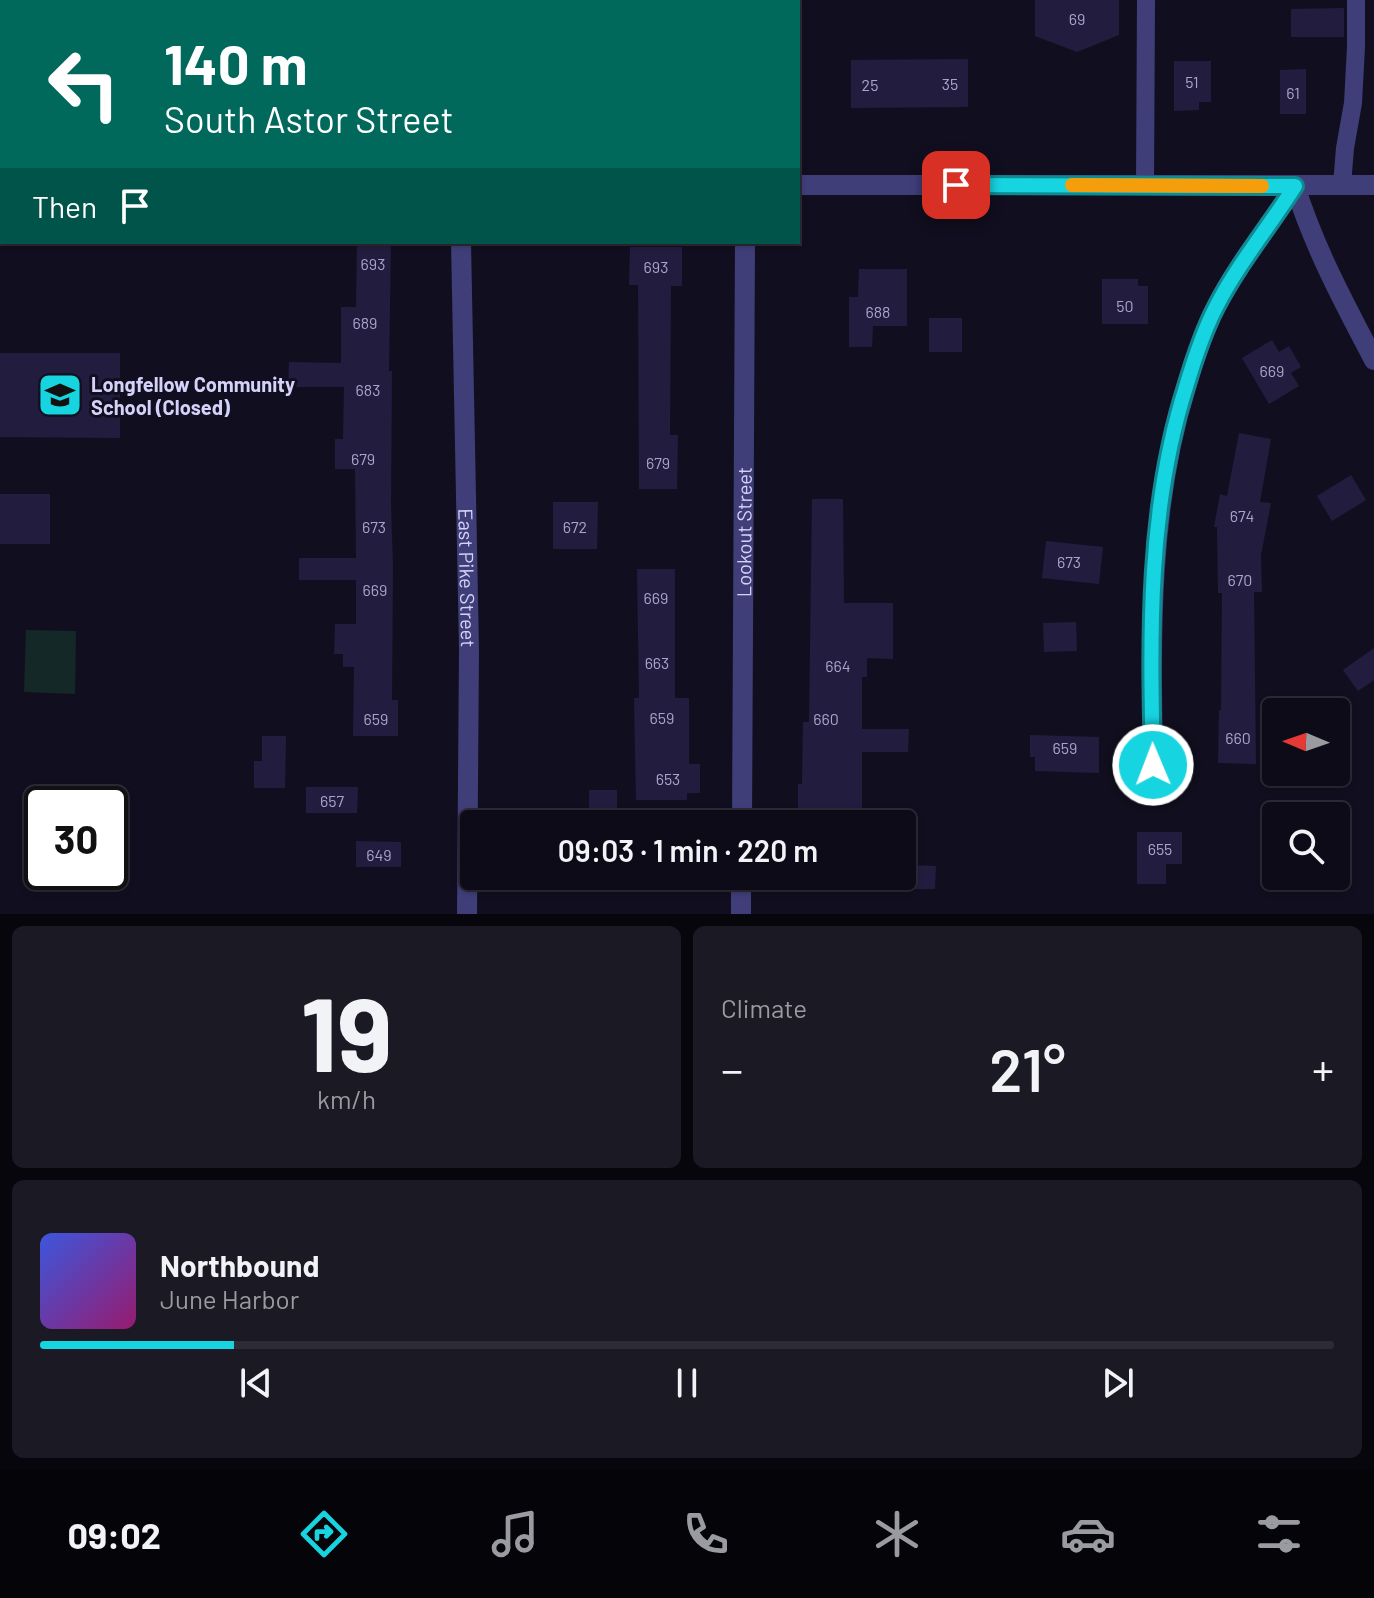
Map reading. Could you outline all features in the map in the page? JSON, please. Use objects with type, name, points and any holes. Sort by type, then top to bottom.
[{"type":"street","points":[[800,185],[1374,185]]},
{"type":"street","points":[[1295,186],[1316,242],[1374,360]]},
{"type":"street","points":[[1153,765],[1151,631],[1154,571],[1160,506],[1172,436],[1192,366],[1214,310],[1295,186]]},
{"type":"street","name":"East Pike Street","points":[[461,244],[469,649],[467,914]]},
{"type":"street","name":"Lookout Street","points":[[742,810],[745,244]]},
{"type":"street","points":[[741,890],[741,914]]},
{"type":"lane","points":[[1145,186],[1146,0]]},
{"type":"lane","points":[[1342,185],[1353,103],[1356,0]]},
{"type":"green space","points":[[26,630],[76,631],[75,694],[24,692]]},
{"type":"building","points":[[1035,0],[1119,0],[1119,35],[1077,52],[1035,36]]},
{"type":"building","points":[[1344,8],[1344,37],[1291,37],[1291,9]]},
{"type":"building","points":[[968,59],[968,107],[851,108],[851,60]]},
{"type":"building","points":[[1174,61],[1211,61],[1211,102],[1199,102],[1199,110],[1174,111]]},
{"type":"building","points":[[1306,69],[1306,114],[1280,114],[1280,70]]},
{"type":"building","points":[[357,244],[391,244],[392,700],[398,700],[398,736],[353,736],[354,667],[343,667],[343,654],[334,654],[335,624],[356,624],[356,580],[299,580],[299,558],[356,558],[355,469],[335,469],[335,439],[343,439],[344,387],[288,387],[289,362],[341,363],[341,307],[356,307]]},
{"type":"building","points":[[630,247],[682,247],[682,286],[671,286],[670,435],[678,435],[677,489],[639,489],[638,285],[629,285]]},
{"type":"building","points":[[859,269],[907,269],[907,326],[873,326],[872,347],[849,347],[849,297],[858,297]]},
{"type":"building","points":[[1102,279],[1138,279],[1138,286],[1148,286],[1148,324],[1102,324]]},
{"type":"building","points":[[929,318],[962,318],[962,352],[929,352]]},
{"type":"building","points":[[1272,340],[1279,352],[1289,346],[1301,367],[1291,373],[1299,386],[1269,404],[1242,358]]},
{"type":"building","name":"Longfellow Community School (Closed)","points":[[0,353],[120,353],[120,438],[0,437]]},
{"type":"building","points":[[1239,433],[1271,439],[1260,502],[1271,503],[1261,555],[1262,592],[1254,592],[1256,764],[1218,763],[1222,593],[1218,593],[1217,527],[1214,527],[1220,494],[1227,496]]},
{"type":"building","points":[[1351,475],[1366,500],[1332,521],[1317,496]]},
{"type":"building","points":[[0,494],[50,494],[50,544],[0,544]]},
{"type":"building","points":[[812,499],[843,499],[844,603],[893,603],[893,659],[867,658],[867,677],[862,677],[862,729],[909,729],[908,752],[862,752],[862,810],[798,810],[798,784],[802,784],[803,722],[809,722]]},
{"type":"building","points":[[553,502],[598,502],[597,549],[553,549]]},
{"type":"building","points":[[1046,541],[1103,547],[1099,584],[1042,578]]},
{"type":"building","points":[[637,569],[675,569],[675,698],[689,698],[689,764],[700,764],[700,793],[687,793],[687,800],[636,800],[634,698],[639,698]]},
{"type":"building","points":[[1076,622],[1077,651],[1044,652],[1043,623]]},
{"type":"building","points":[[1374,648],[1374,680],[1358,691],[1343,670]]},
{"type":"building","points":[[1030,735],[1099,737],[1099,773],[1035,771],[1035,757],[1030,757]]},
{"type":"building","points":[[262,736],[286,736],[285,788],[254,788],[254,761],[262,761]]},
{"type":"building","points":[[306,787],[358,787],[357,813],[306,813]]},
{"type":"building","points":[[589,790],[617,790],[617,810],[589,810]]},
{"type":"building","points":[[1137,832],[1182,832],[1182,864],[1166,864],[1166,884],[1137,884]]},
{"type":"building","points":[[356,841],[401,842],[401,867],[356,867]]},
{"type":"building","points":[[916,865],[936,866],[935,889],[916,889]]},
{"type":"slow traffic","points":[[1072,185],[1262,186]]},
{"type":"place","name":"Longfellow Community School (Closed)","points":[[60,395]]},
{"type":"route","points":[[956,185],[1295,186],[1214,310],[1192,366],[1172,436],[1160,506],[1154,571],[1151,631],[1153,765]]}]
